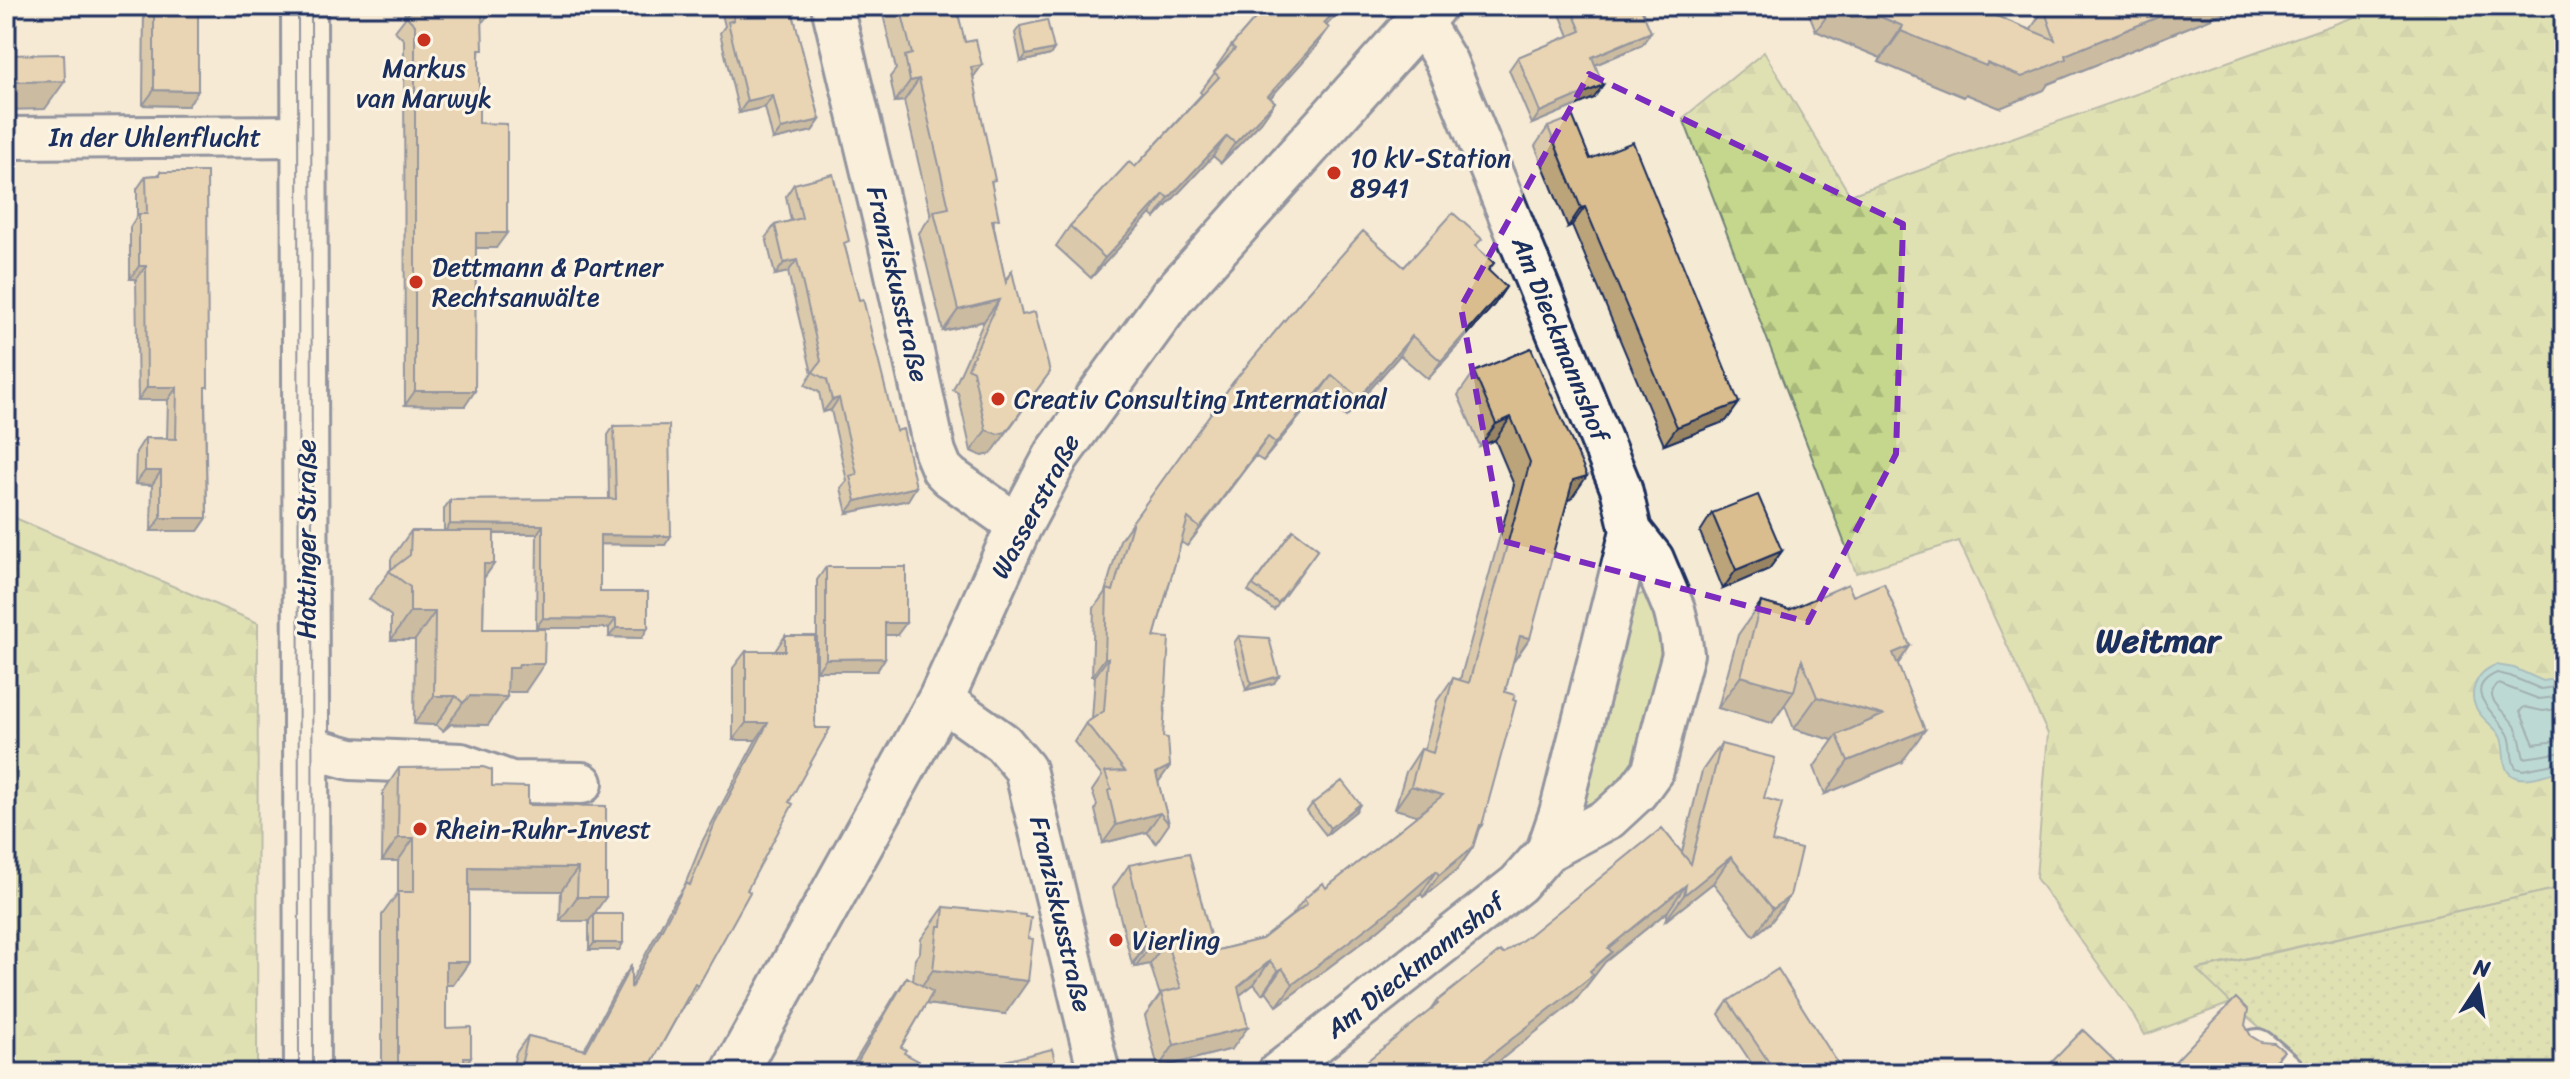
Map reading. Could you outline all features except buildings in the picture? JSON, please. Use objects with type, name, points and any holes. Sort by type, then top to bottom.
[{"type":"main road","name":"Hattinger Straße","points":[[304,6],[307,1073]]},
{"type":"main road","name":"Wasserstraße","points":[[734,1073],[941,699],[1019,526],[1057,455],[1172,297],[1427,13]]},
{"type":"street","name":"Franziskusstraße","points":[[832,6],[938,460],[942,469],[964,489],[1019,526]]},
{"type":"street","name":"Am Dieckmannshof","points":[[1278,1073],[1518,884],[1547,851],[1609,818],[1637,792],[1653,770],[1683,654],[1674,609],[1653,559],[1631,531],[1621,488],[1427,13]]},
{"type":"street","name":"In der Uhlenflucht","points":[[6,138],[305,136]]},
{"type":"street","name":"Am Dieckmannshof","points":[[1547,851],[1560,813],[1631,531]]},
{"type":"street","name":"Franziskusstraße","points":[[941,699],[1012,750],[1025,769],[1099,1073]]},
{"type":"street","points":[[307,747],[351,759],[461,764],[511,782],[582,783]]},
{"type":"street","points":[[2245,1053],[2257,1050],[2284,1073]]},
{"type":"highlighted area","points":[[1589,74],[1903,224],[1896,454],[1808,622],[1503,541],[1461,307]]},
{"type":"green space","points":[[2362,6],[2564,6],[2564,887],[2198,969],[2231,1003],[2145,1035],[2036,878],[2048,734],[1959,541],[1856,573],[1683,118],[1764,52],[1850,195],[2366,13]]},
{"type":"green space","points":[[6,514],[258,623],[257,1073],[6,1073]]},
{"type":"green space","points":[[1647,592],[1671,645],[1646,759],[1594,810],[1586,806],[1581,798],[1632,598]]},
{"type":"green space","points":[[2564,887],[2564,1073],[2314,1073],[2197,970]]},
{"type":"water","points":[[2496,665],[2514,668],[2543,681],[2564,678],[2564,769],[2526,778],[2515,777],[2507,770],[2501,738],[2476,708],[2473,693],[2478,679]]},
{"type":"tram line","points":[[298,6],[299,1073]]},
{"type":"tram line","points":[[311,6],[313,1073]]},
{"type":"place","name":"Markus van Marwyk","points":[[424,40]]},
{"type":"place","name":"10 kV-Station 8941","points":[[1334,173]]},
{"type":"place","name":"Dettmann & Partner Rechtsanwälte","points":[[416,282]]},
{"type":"place","name":"Creativ Consulting International","points":[[998,399]]},
{"type":"place","name":"Rhein-Ruhr-Invest","points":[[420,829]]},
{"type":"place","name":"Vierling","points":[[1116,940]]},
{"type":"district","name":"Weitmar","points":[[2158,640]]}]
